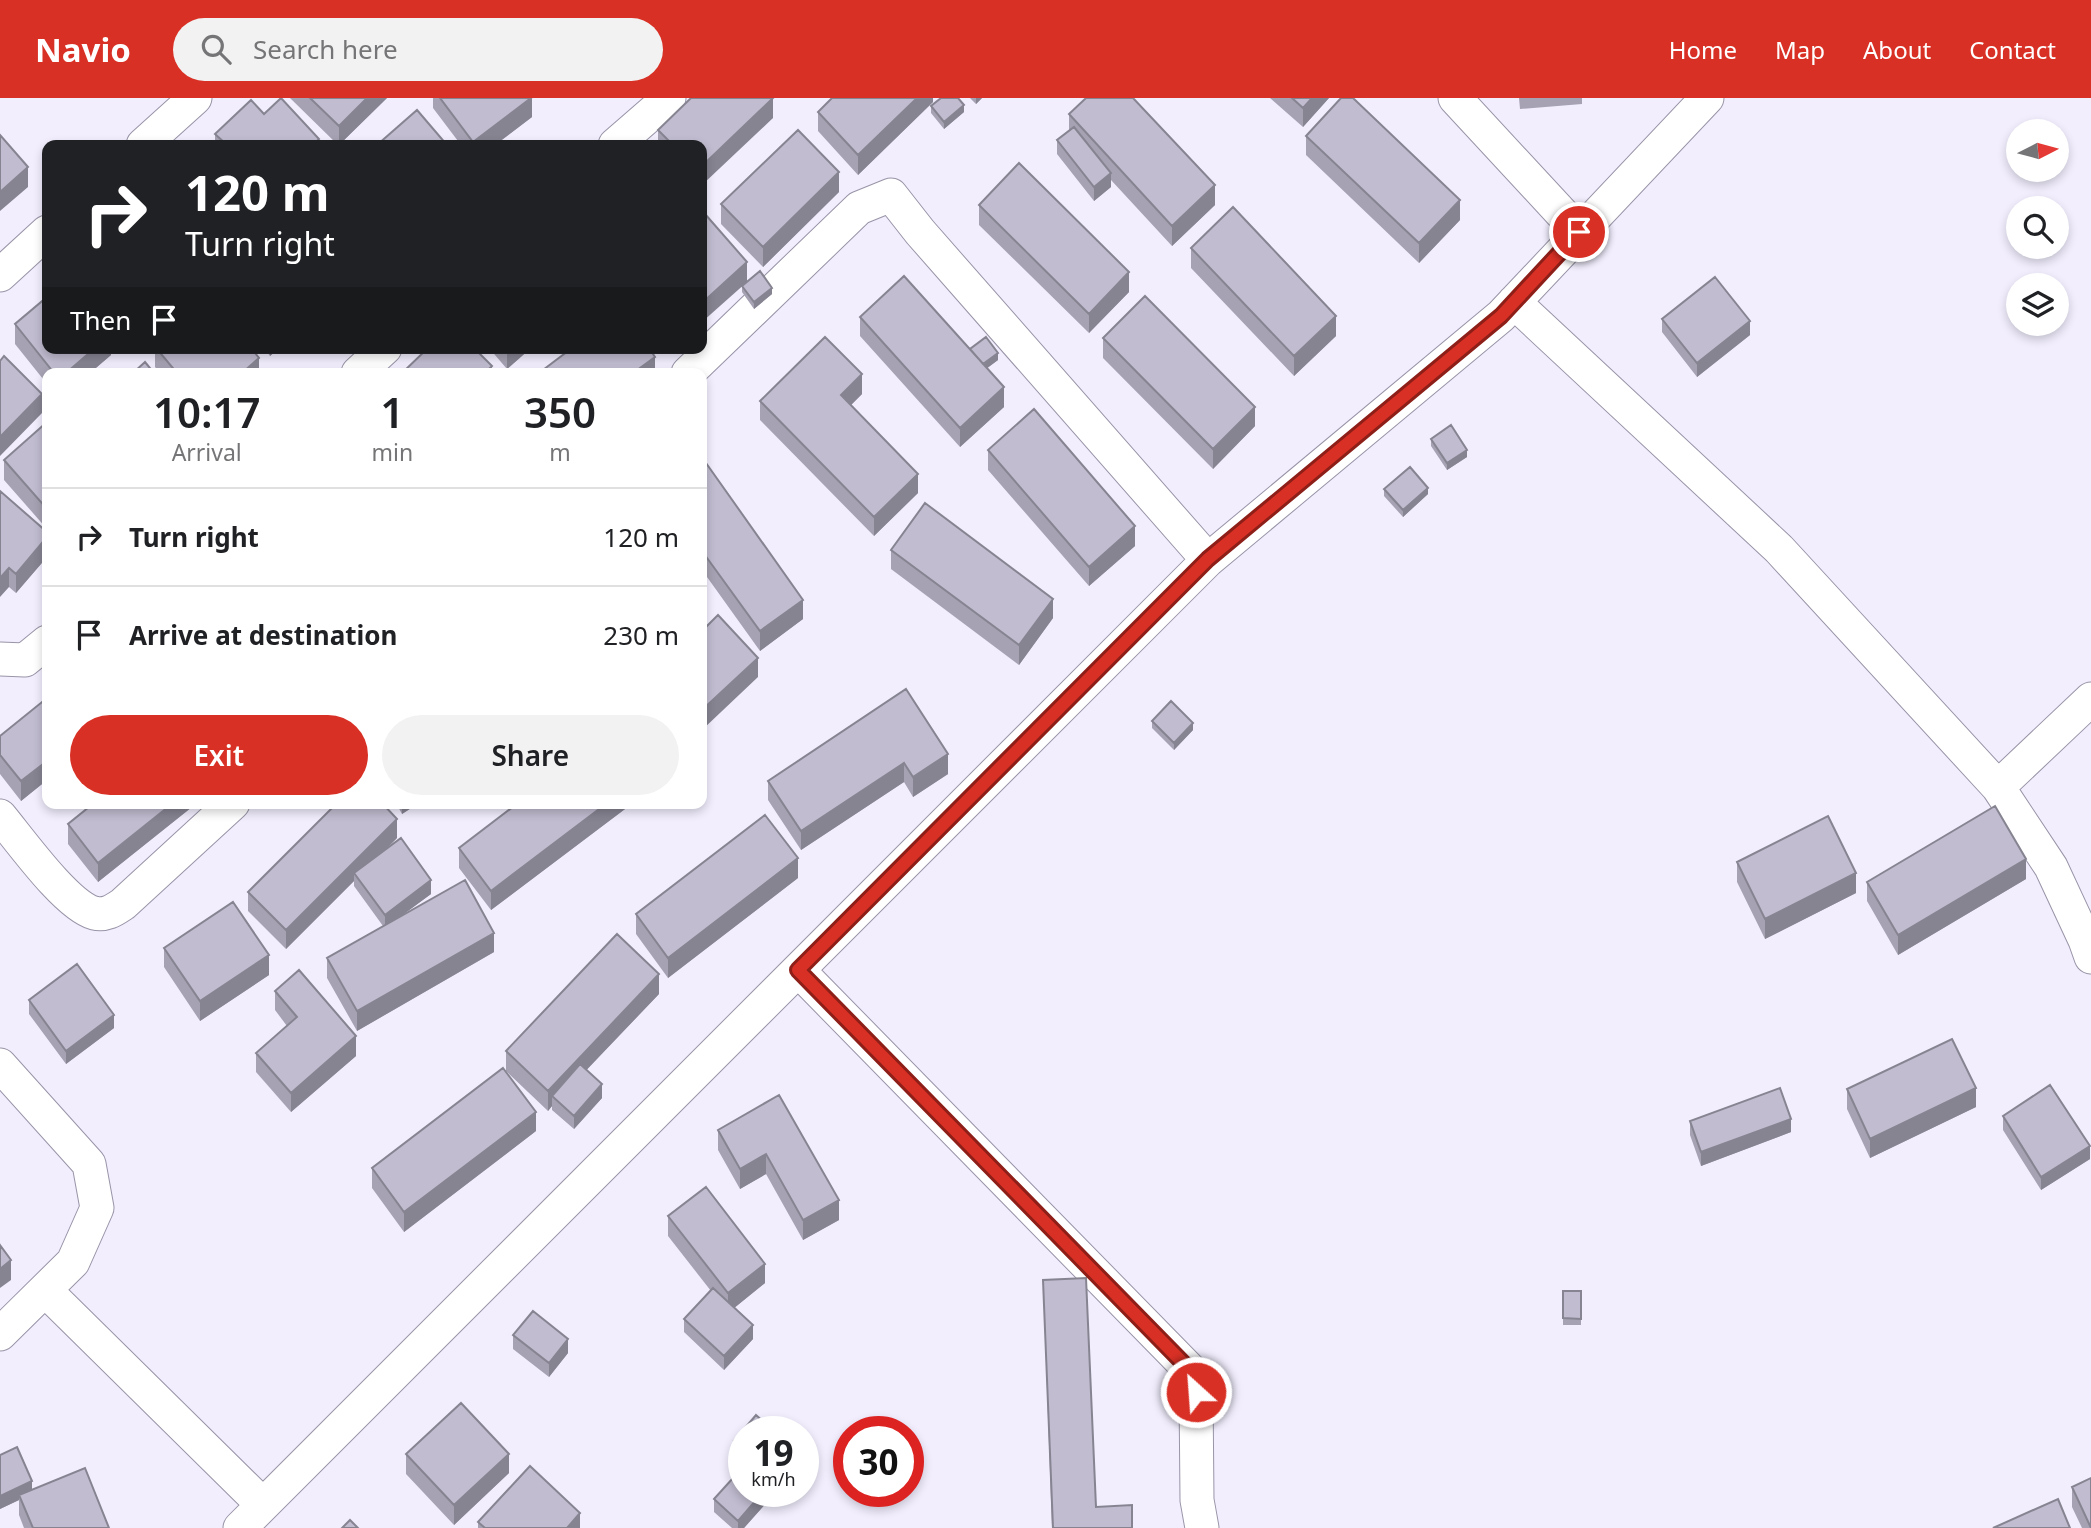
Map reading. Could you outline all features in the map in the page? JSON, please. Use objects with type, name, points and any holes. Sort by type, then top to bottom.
[{"type":"street","points":[[149,140],[195,98]]},
{"type":"street","points":[[621,140],[669,98]]},
{"type":"street","points":[[1455,98],[1579,232]]},
{"type":"street","points":[[45,1290],[251,1516],[1208,559],[1501,316],[1707,98]]},
{"type":"street","points":[[693,368],[859,208],[891,195],[920,232],[1208,559]]},
{"type":"street","points":[[0,275],[42,237]]},
{"type":"street","points":[[1514,302],[1779,549],[1998,787],[2051,867],[2091,957]]},
{"type":"street","points":[[363,368],[379,354]]},
{"type":"street","points":[[0,659],[25,660],[42,646]]},
{"type":"street","points":[[1998,787],[2091,699]]},
{"type":"street","points":[[0,816],[64,893],[92,913],[107,914],[123,904],[226,809]]},
{"type":"street","points":[[798,970],[1189,1369],[1196,1392],[1197,1500],[1202,1528]]},
{"type":"street","points":[[0,1065],[89,1164],[97,1208],[73,1262],[0,1334]]},
{"type":"building","points":[[281,98],[319,139],[222,140],[215,134],[251,100],[264,114]]},
{"type":"building","points":[[310,98],[367,98],[339,126]]},
{"type":"building","points":[[440,98],[531,98],[476,140],[472,140]]},
{"type":"building","points":[[691,98],[773,98],[707,161],[707,140],[668,140],[658,130]]},
{"type":"building","points":[[832,98],[917,98],[858,155],[818,112]]},
{"type":"building","points":[[941,98],[958,98],[964,105],[944,122],[931,106]]},
{"type":"building","points":[[1086,98],[1133,98],[1215,185],[1172,226],[1069,114]]},
{"type":"building","points":[[1292,98],[1312,98],[1303,108]]},
{"type":"building","points":[[1341,98],[1353,98],[1460,200],[1419,243],[1306,136]]},
{"type":"building","points":[[417,110],[443,140],[383,140]]},
{"type":"building","points":[[1074,127],[1111,173],[1094,187],[1057,140]]},
{"type":"building","points":[[798,130],[839,172],[763,247],[721,204]]},
{"type":"building","points":[[0,135],[28,167],[0,192]]},
{"type":"building","points":[[1019,163],[1129,272],[1089,314],[979,205]]},
{"type":"building","points":[[1233,207],[1336,316],[1294,356],[1191,248]]},
{"type":"building","points":[[707,216],[747,262],[707,298]]},
{"type":"building","points":[[760,271],[772,288],[754,302],[742,286]]},
{"type":"building","points":[[904,276],[1004,387],[960,428],[860,317]]},
{"type":"building","points":[[1715,277],[1750,321],[1697,363],[1662,319]]},
{"type":"building","points":[[1145,296],[1255,407],[1213,449],[1103,338]]},
{"type":"building","points":[[42,301],[42,354],[88,354],[72,368],[50,368],[15,324]]},
{"type":"building","points":[[825,337],[862,374],[841,395],[918,474],[874,517],[760,401]]},
{"type":"building","points":[[986,337],[998,353],[983,364],[970,349]]},
{"type":"building","points":[[161,354],[256,354],[259,358],[248,368],[173,368]]},
{"type":"building","points":[[422,354],[480,354],[492,366],[490,368],[407,368]]},
{"type":"building","points":[[564,354],[653,354],[655,357],[640,368],[546,368]]},
{"type":"building","points":[[4,356],[42,394],[0,437],[0,361]]},
{"type":"building","points":[[145,362],[150,368],[138,368]]},
{"type":"building","points":[[1034,409],[1135,526],[1089,567],[988,450]]},
{"type":"building","points":[[1451,425],[1467,450],[1447,463],[1431,439]]},
{"type":"building","points":[[42,426],[42,503],[4,460]]},
{"type":"building","points":[[707,464],[803,600],[760,631],[707,558]]},
{"type":"building","points":[[1410,467],[1428,488],[1403,510],[1384,489]]},
{"type":"building","points":[[0,491],[42,528],[42,543],[16,574],[9,568],[0,578]]},
{"type":"building","points":[[925,503],[1053,599],[1019,645],[891,550]]},
{"type":"building","points":[[718,615],[758,658],[707,705],[707,626]]},
{"type":"building","points":[[906,689],[948,754],[913,777],[904,763],[801,831],[768,781]]},
{"type":"building","points":[[1171,701],[1193,723],[1174,743],[1152,721]]},
{"type":"building","points":[[42,702],[42,765],[21,781],[0,755],[0,736]]},
{"type":"building","points":[[1995,806],[2026,859],[1898,935],[1867,882]]},
{"type":"building","points":[[87,809],[166,809],[98,863],[68,824]]},
{"type":"building","points":[[331,809],[388,809],[397,819],[286,930],[248,892]]},
{"type":"building","points":[[510,809],[599,809],[491,891],[459,848]]},
{"type":"building","points":[[765,815],[798,858],[668,958],[636,914]]},
{"type":"building","points":[[1828,816],[1856,873],[1765,919],[1737,862]]},
{"type":"building","points":[[401,838],[431,880],[385,915],[354,873]]},
{"type":"building","points":[[465,880],[494,933],[357,1011],[327,958]]},
{"type":"building","points":[[233,902],[269,955],[200,1001],[164,948]]},
{"type":"building","points":[[617,934],[659,974],[548,1091],[506,1051]]},
{"type":"building","points":[[77,964],[114,1015],[66,1051],[29,1000]]},
{"type":"building","points":[[299,970],[356,1036],[291,1093],[256,1053],[297,1017],[275,991]]},
{"type":"building","points":[[1952,1039],[1976,1088],[1870,1139],[1847,1089]]},
{"type":"building","points":[[580,1064],[602,1084],[574,1116],[552,1096]]},
{"type":"building","points":[[503,1068],[536,1112],[404,1212],[372,1168]]},
{"type":"building","points":[[2050,1085],[2090,1146],[2041,1177],[2003,1116]]},
{"type":"building","points":[[1780,1088],[1791,1119],[1701,1152],[1690,1121]]},
{"type":"building","points":[[779,1095],[839,1200],[803,1220],[766,1154],[740,1169],[718,1130]]},
{"type":"building","points":[[706,1187],[765,1264],[728,1293],[668,1216]]},
{"type":"building","points":[[0,1245],[11,1260],[0,1269]]},
{"type":"building","points":[[1086,1278],[1096,1507],[1132,1505],[1132,1528],[1053,1528],[1043,1280]]},
{"type":"building","points":[[713,1288],[753,1325],[724,1356],[684,1319]]},
{"type":"building","points":[[1563,1291],[1581,1291],[1581,1319],[1563,1318]]},
{"type":"building","points":[[533,1311],[568,1339],[549,1363],[513,1335]]},
{"type":"building","points":[[461,1403],[509,1454],[454,1505],[406,1454]]},
{"type":"building","points":[[17,1447],[32,1481],[0,1496],[0,1455]]},
{"type":"building","points":[[530,1466],[580,1513],[567,1528],[485,1528],[478,1522]]},
{"type":"building","points":[[85,1468],[109,1528],[33,1528],[19,1495]]},
{"type":"building","points":[[2091,1478],[2091,1528],[2072,1487]]},
{"type":"building","points":[[728,1484],[728,1507],[750,1507],[738,1521],[714,1499]]},
{"type":"building","points":[[2058,1499],[2070,1528],[1993,1528]]},
{"type":"building","points":[[350,1520],[358,1528],[342,1528]]},
{"type":"route","points":[[1196,1392],[1189,1369],[798,970],[1208,559],[1501,316],[1579,232]]}]
